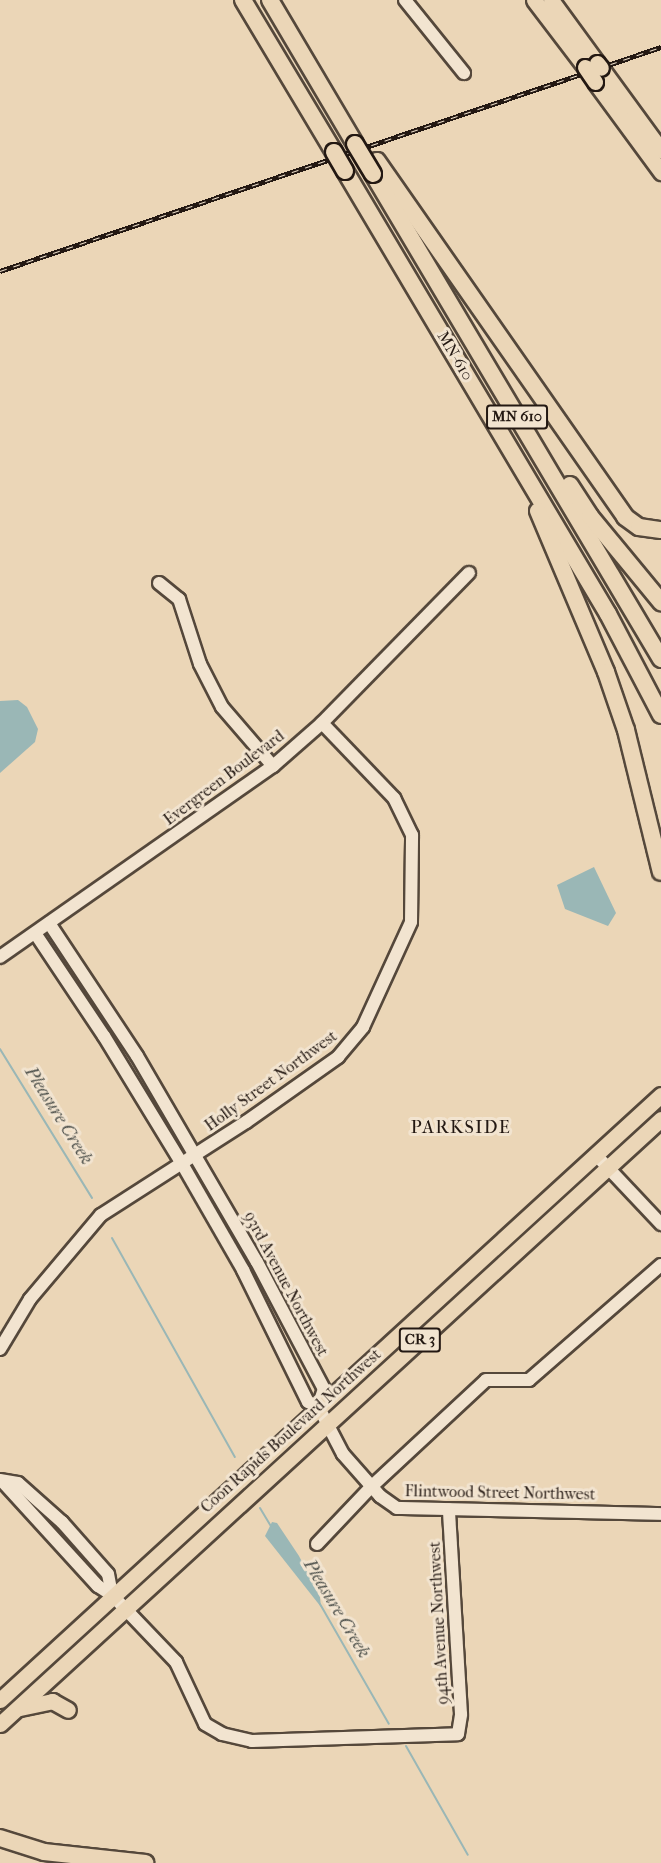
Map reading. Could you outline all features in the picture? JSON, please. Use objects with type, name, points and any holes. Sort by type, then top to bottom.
[{"type":"highway","name":"MN-610","points":[[243,0],[608,614],[661,715]]},
{"type":"highway","name":"MN-610","points":[[270,0],[375,168],[531,440],[661,659]]},
{"type":"highway","points":[[375,168],[626,517],[647,530],[661,530]]},
{"type":"highway","points":[[531,440],[661,602]]},
{"type":"highway","points":[[513,453],[606,672],[626,730],[661,872]]},
{"type":"highway","points":[[0,1838],[45,1852],[145,1863]]},
{"type":"main road","points":[[534,0],[591,65],[643,135],[661,172]]},
{"type":"main road","points":[[551,0],[591,65]]},
{"type":"main road","points":[[643,135],[661,150]]},
{"type":"main road","name":"Coon Rapids Boulevard Northwest","points":[[0,1700],[318,1406],[661,1095]]},
{"type":"main road","name":"Coon Rapids Boulevard Northwest","points":[[4,1721],[123,1608],[661,1119]]},
{"type":"main road","points":[[0,1694],[32,1670]]},
{"type":"main road","points":[[4,1721],[44,1701],[56,1702],[68,1710]]},
{"type":"street","points":[[405,0],[464,72]]},
{"type":"street","name":"Evergreen Boulevard","points":[[0,957],[273,766],[322,723],[469,573]]},
{"type":"street","points":[[159,583],[179,599],[200,664],[222,706],[273,766]]},
{"type":"street","name":"Holly Street Northwest","points":[[0,1349],[30,1299],[101,1215],[195,1154],[346,1049],[363,1027],[411,922],[414,852],[408,821],[387,790],[322,723]]},
{"type":"street","name":"93rd Avenue Northwest","points":[[35,933],[108,1042],[181,1162],[243,1270],[308,1402],[318,1406],[324,1389],[195,1154],[137,1056],[49,923]]},
{"type":"street","points":[[596,1155],[661,1224]]},
{"type":"street","points":[[317,1544],[371,1486],[486,1380],[529,1380],[661,1264]]},
{"type":"street","name":"Flintwood Street Northwest","points":[[318,1406],[343,1454],[371,1486],[397,1508],[661,1514]]},
{"type":"street","points":[[1,1480],[18,1483],[62,1522],[108,1574],[112,1595],[123,1608]]},
{"type":"street","name":"94th Avenue Northwest","points":[[123,1608],[176,1662],[205,1724],[222,1734],[252,1741],[458,1734],[461,1714],[449,1509]]},
{"type":"water","points":[[18,700],[27,707],[38,729],[35,742],[0,773],[0,701]]},
{"type":"water","points":[[594,867],[616,913],[608,926],[565,909],[557,885]]},
{"type":"water","points":[[272,1522],[277,1523],[299,1556],[320,1597],[321,1607],[265,1536]]},
{"type":"waterway","name":"Pleasure Creek","points":[[0,1049],[92,1198]]},
{"type":"waterway","name":"Pleasure Creek","points":[[112,1238],[235,1457]]},
{"type":"waterway","name":"Pleasure Creek","points":[[260,1508],[271,1526]]},
{"type":"waterway","name":"Pleasure Creek","points":[[320,1604],[389,1724]]},
{"type":"waterway","points":[[406,1746],[468,1855]]},
{"type":"railway","points":[[0,271],[661,47]]},
{"type":"district","name":"PARKSIDE","points":[[461,1128]]}]
